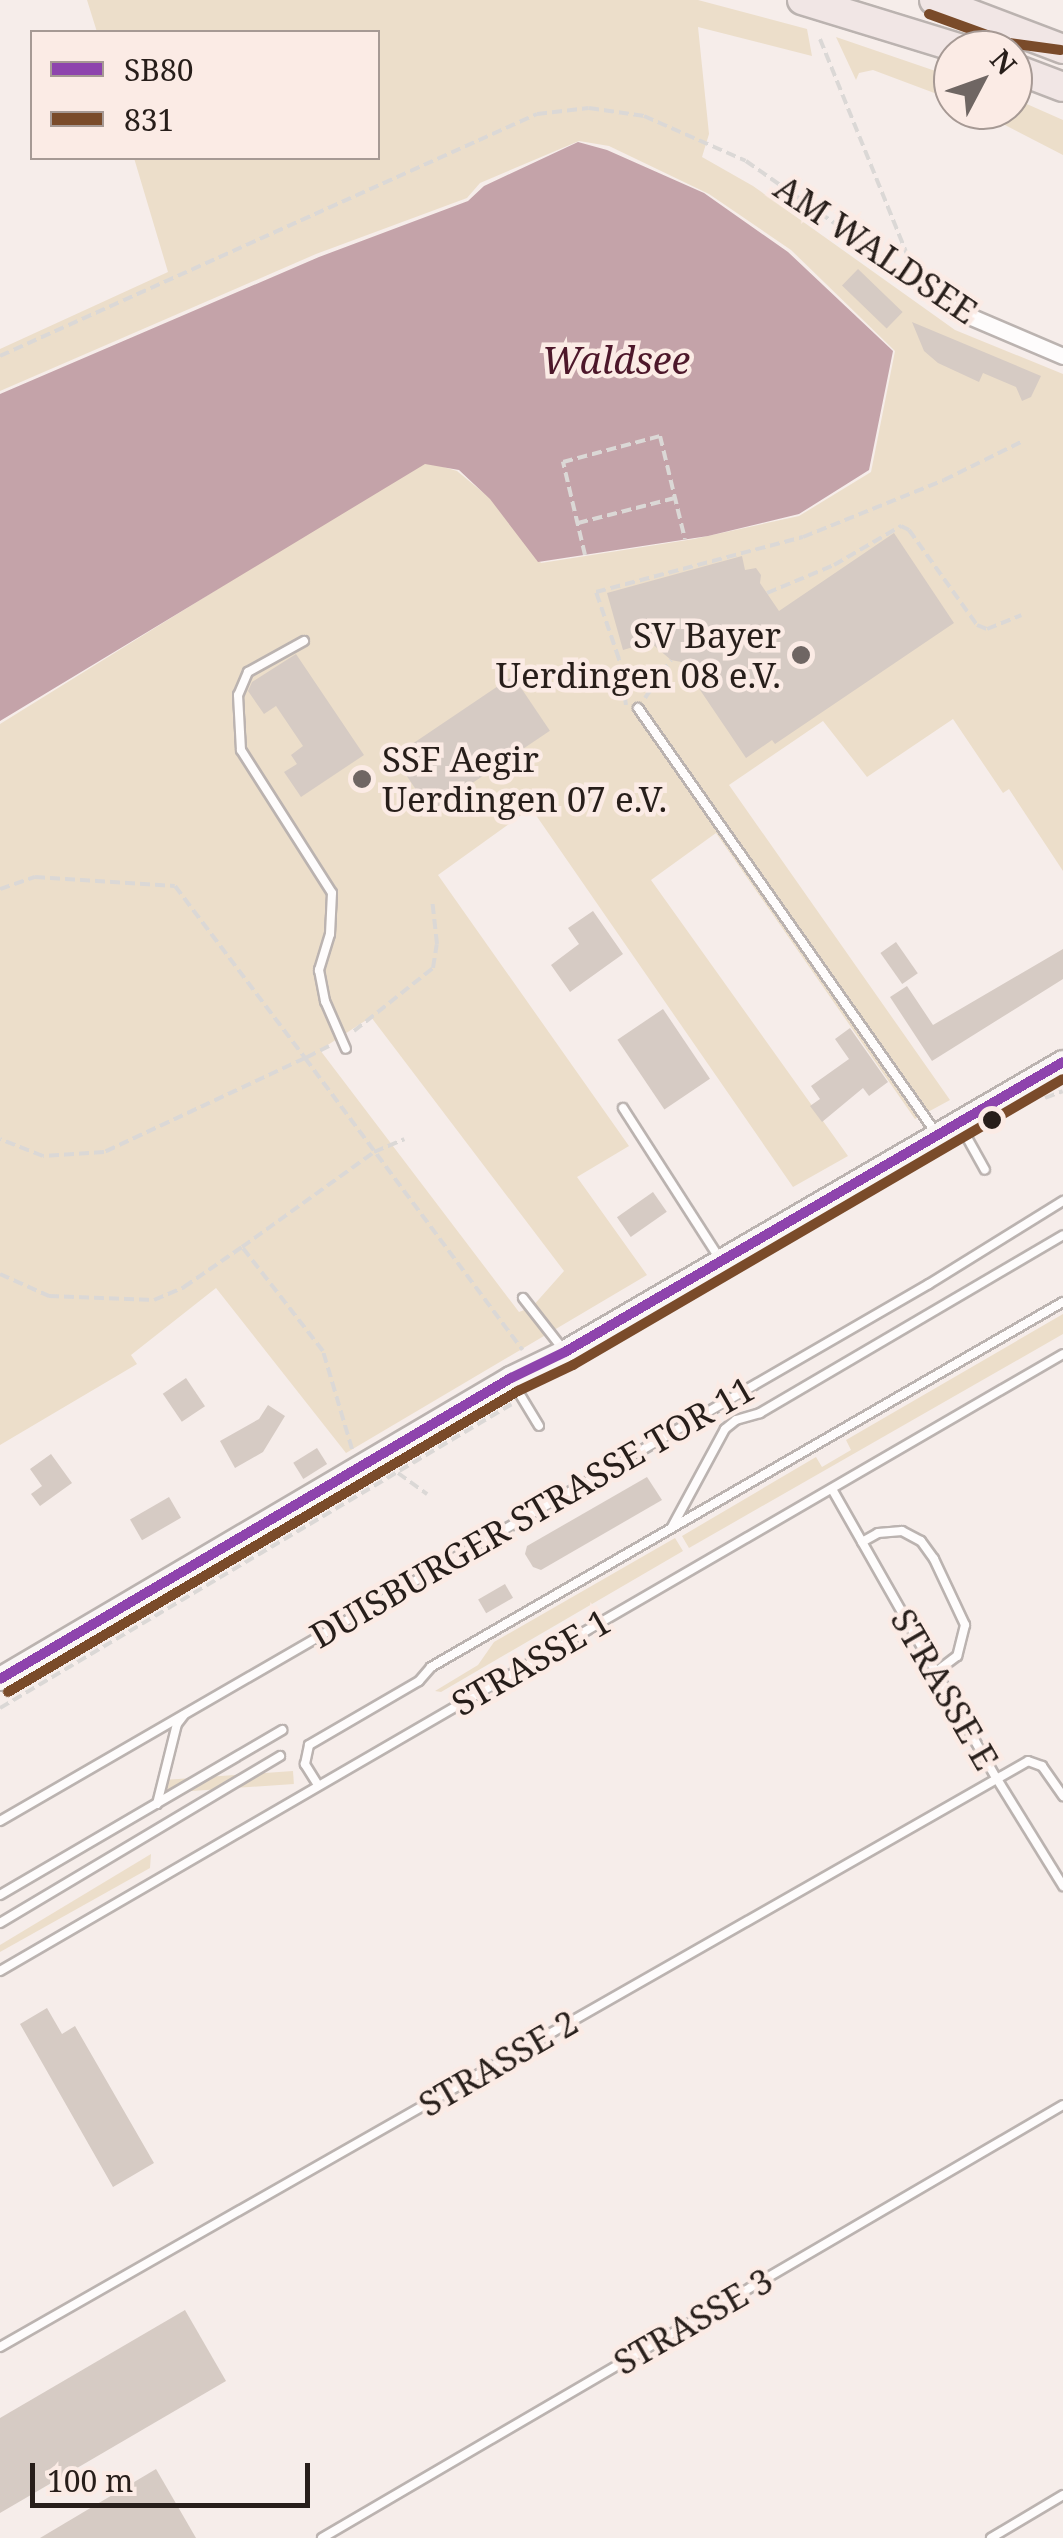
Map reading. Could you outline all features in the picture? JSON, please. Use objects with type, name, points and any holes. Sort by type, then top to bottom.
[{"type":"highway","points":[[802,0],[933,40]]},
{"type":"highway","points":[[934,0],[1063,49]]},
{"type":"highway","points":[[1013,28],[1063,35]]},
{"type":"highway","points":[[1033,76],[1062,87]]},
{"type":"main road","points":[[0,1680],[511,1378],[564,1352],[1063,1062]]},
{"type":"street","name":"AM WALDSEE","points":[[920,282],[955,310],[1063,356]]},
{"type":"lane","points":[[304,640],[248,672],[238,695],[241,750],[332,893],[330,934],[319,970],[343,1044]]},
{"type":"lane","points":[[638,708],[936,1133]]},
{"type":"lane","points":[[623,1108],[720,1259]]},
{"type":"lane","points":[[957,1121],[984,1170]]},
{"type":"lane","name":"DUISBURGER STRASSE TOR 11","points":[[0,1821],[929,1284],[1063,1201]]},
{"type":"lane","points":[[672,1526],[725,1429],[736,1420],[760,1413],[1063,1235]]},
{"type":"lane","points":[[523,1298],[564,1352]]},
{"type":"lane","points":[[318,1786],[305,1764],[309,1745],[672,1526],[1063,1302]]},
{"type":"lane","name":"STRASSE 1","points":[[0,1971],[1063,1354]]},
{"type":"lane","points":[[511,1378],[539,1426]]},
{"type":"lane","name":"STRASSE E","points":[[832,1489],[997,1779],[1063,1886]]},
{"type":"lane","points":[[862,1542],[878,1533],[902,1531],[921,1541],[934,1559],[965,1626],[958,1656],[936,1672]]},
{"type":"lane","points":[[157,1804],[177,1724],[187,1712]]},
{"type":"lane","points":[[0,1895],[282,1730]]},
{"type":"lane","points":[[0,1923],[280,1756]]},
{"type":"lane","name":"STRASSE 2","points":[[0,2347],[1028,1761],[1042,1766],[1063,1796]]},
{"type":"lane","name":"STRASSE 3","points":[[322,2538],[1063,2104]]},
{"type":"lane","points":[[990,2538],[1063,2495]]},
{"type":"path","points":[[820,39],[884,206],[920,282]]},
{"type":"path","name":"AM WALDSEE","points":[[0,356],[537,114],[590,108],[644,116],[746,160],[920,282]]},
{"type":"path","points":[[585,554],[564,462],[660,436],[686,539]]},
{"type":"path","points":[[671,660],[638,708],[624,704],[619,659],[596,592],[803,537],[944,480],[1021,442]]},
{"type":"path","points":[[578,523],[675,498]]},
{"type":"path","points":[[767,593],[834,565],[901,526],[909,530],[977,626],[987,628],[1022,616]]},
{"type":"path","points":[[0,889],[35,877],[175,886],[526,1353]]},
{"type":"path","points":[[0,1139],[42,1156],[104,1152],[343,1044],[433,968],[438,944],[432,899]]},
{"type":"path","points":[[0,1274],[49,1296],[154,1300],[184,1287],[374,1152],[404,1140]]},
{"type":"path","points":[[242,1247],[323,1351],[354,1453]]},
{"type":"path","points":[[397,1473],[427,1494]]},
{"type":"shaded area","points":[[87,0],[698,0],[807,29],[812,56],[698,27],[709,134],[702,157],[753,186],[955,330],[1063,374],[1063,871],[1009,789],[1003,793],[953,719],[867,777],[823,721],[729,785],[950,1100],[915,1119],[716,833],[651,880],[848,1156],[793,1187],[531,808],[438,875],[629,1146],[577,1177],[647,1275],[346,1453],[216,1288],[131,1355],[137,1364],[0,1445],[0,724],[424,461],[457,471],[491,499],[541,563],[694,539],[799,516],[871,472],[895,351],[791,250],[709,194],[609,146],[579,141],[480,183],[467,198],[316,254],[0,391],[0,349],[168,272],[135,160],[380,160],[380,30],[96,30]],"holes":[[[371,1017],[564,1271],[532,1307],[519,1312],[320,1050]]]},
{"type":"shaded area","points":[[836,37],[933,70],[933,92],[873,70],[859,73],[856,80]]},
{"type":"shaded area","points":[[1033,107],[1063,120],[1063,155],[1015,130],[1033,130]]},
{"type":"shaded area","points":[[1063,1314],[1063,1334],[689,1548],[682,1536],[816,1457],[822,1467],[851,1450],[846,1440]]},
{"type":"shaded area","points":[[675,1538],[683,1551],[441,1692],[435,1691],[478,1665],[494,1642]]},
{"type":"shaded area","points":[[293,1771],[294,1784],[160,1793],[159,1780]]},
{"type":"shaded area","points":[[151,1854],[150,1868],[0,1952],[0,1945]]},
{"type":"water","name":"Waldsee","points":[[578,142],[607,150],[704,193],[788,252],[893,351],[869,470],[799,514],[708,536],[538,562],[490,499],[459,470],[425,464],[0,721],[0,394],[319,257],[468,201],[484,186]]},
{"type":"building","points":[[858,269],[903,312],[887,329],[842,286]]},
{"type":"building","points":[[912,322],[1041,376],[1031,397],[1022,401],[1016,387],[983,373],[979,382],[938,363],[924,351]]},
{"type":"building","points":[[894,533],[954,623],[775,744],[772,740],[746,758],[694,681],[712,668],[671,660],[650,642],[623,650],[607,593],[742,556],[745,570],[756,568],[761,575],[760,583],[779,611]]},
{"type":"building","points":[[296,654],[364,755],[301,797],[284,772],[297,764],[291,755],[303,746],[276,706],[264,714],[248,691],[252,682]]},
{"type":"building","points":[[513,676],[550,731],[431,811],[394,757]]},
{"type":"building","points":[[593,911],[623,954],[570,992],[551,965],[579,944],[568,928]]},
{"type":"building","points":[[896,942],[918,973],[902,984],[880,953]]},
{"type":"building","points":[[1063,949],[1063,979],[932,1061],[890,997],[907,986],[933,1025]]},
{"type":"building","points":[[663,1009],[710,1079],[664,1109],[617,1040]]},
{"type":"building","points":[[850,1028],[888,1082],[869,1096],[863,1088],[822,1122],[810,1106],[820,1099],[811,1086],[849,1059],[835,1039]]},
{"type":"building","points":[[653,1192],[667,1212],[631,1237],[617,1217]]},
{"type":"building","points":[[186,1378],[205,1406],[182,1422],[163,1394]]},
{"type":"building","points":[[268,1405],[285,1416],[263,1452],[235,1468],[220,1441],[259,1419]]},
{"type":"building","points":[[317,1448],[327,1464],[303,1479],[293,1463]]},
{"type":"building","points":[[51,1454],[72,1483],[40,1506],[31,1494],[42,1486],[30,1469]]},
{"type":"building","points":[[647,1477],[662,1500],[541,1570],[533,1567],[525,1554],[527,1546]]},
{"type":"building","points":[[169,1497],[181,1518],[142,1540],[130,1520]]},
{"type":"building","points":[[505,1584],[513,1598],[486,1613],[478,1599]]},
{"type":"building","points":[[47,2008],[62,2034],[75,2026],[154,2163],[113,2187],[20,2024]]},
{"type":"building","points":[[185,2310],[226,2381],[0,2513],[0,2418]]},
{"type":"building","points":[[156,2469],[196,2538],[40,2538]]},
{"type":"transit line","name":"831","points":[[929,14],[1009,43],[1061,50]]},
{"type":"transit line","name":"SB80","points":[[0,1679],[511,1378],[565,1352],[1063,1062]]},
{"type":"transit line","name":"831","points":[[8,1692],[518,1391],[573,1365],[1063,1079]]},
{"type":"place","name":"SV Bayer Uerdingen 08 e.V.","points":[[801,655]]},
{"type":"place","name":"SSF Aegir Uerdingen 07 e.V.","points":[[362,779]]}]
